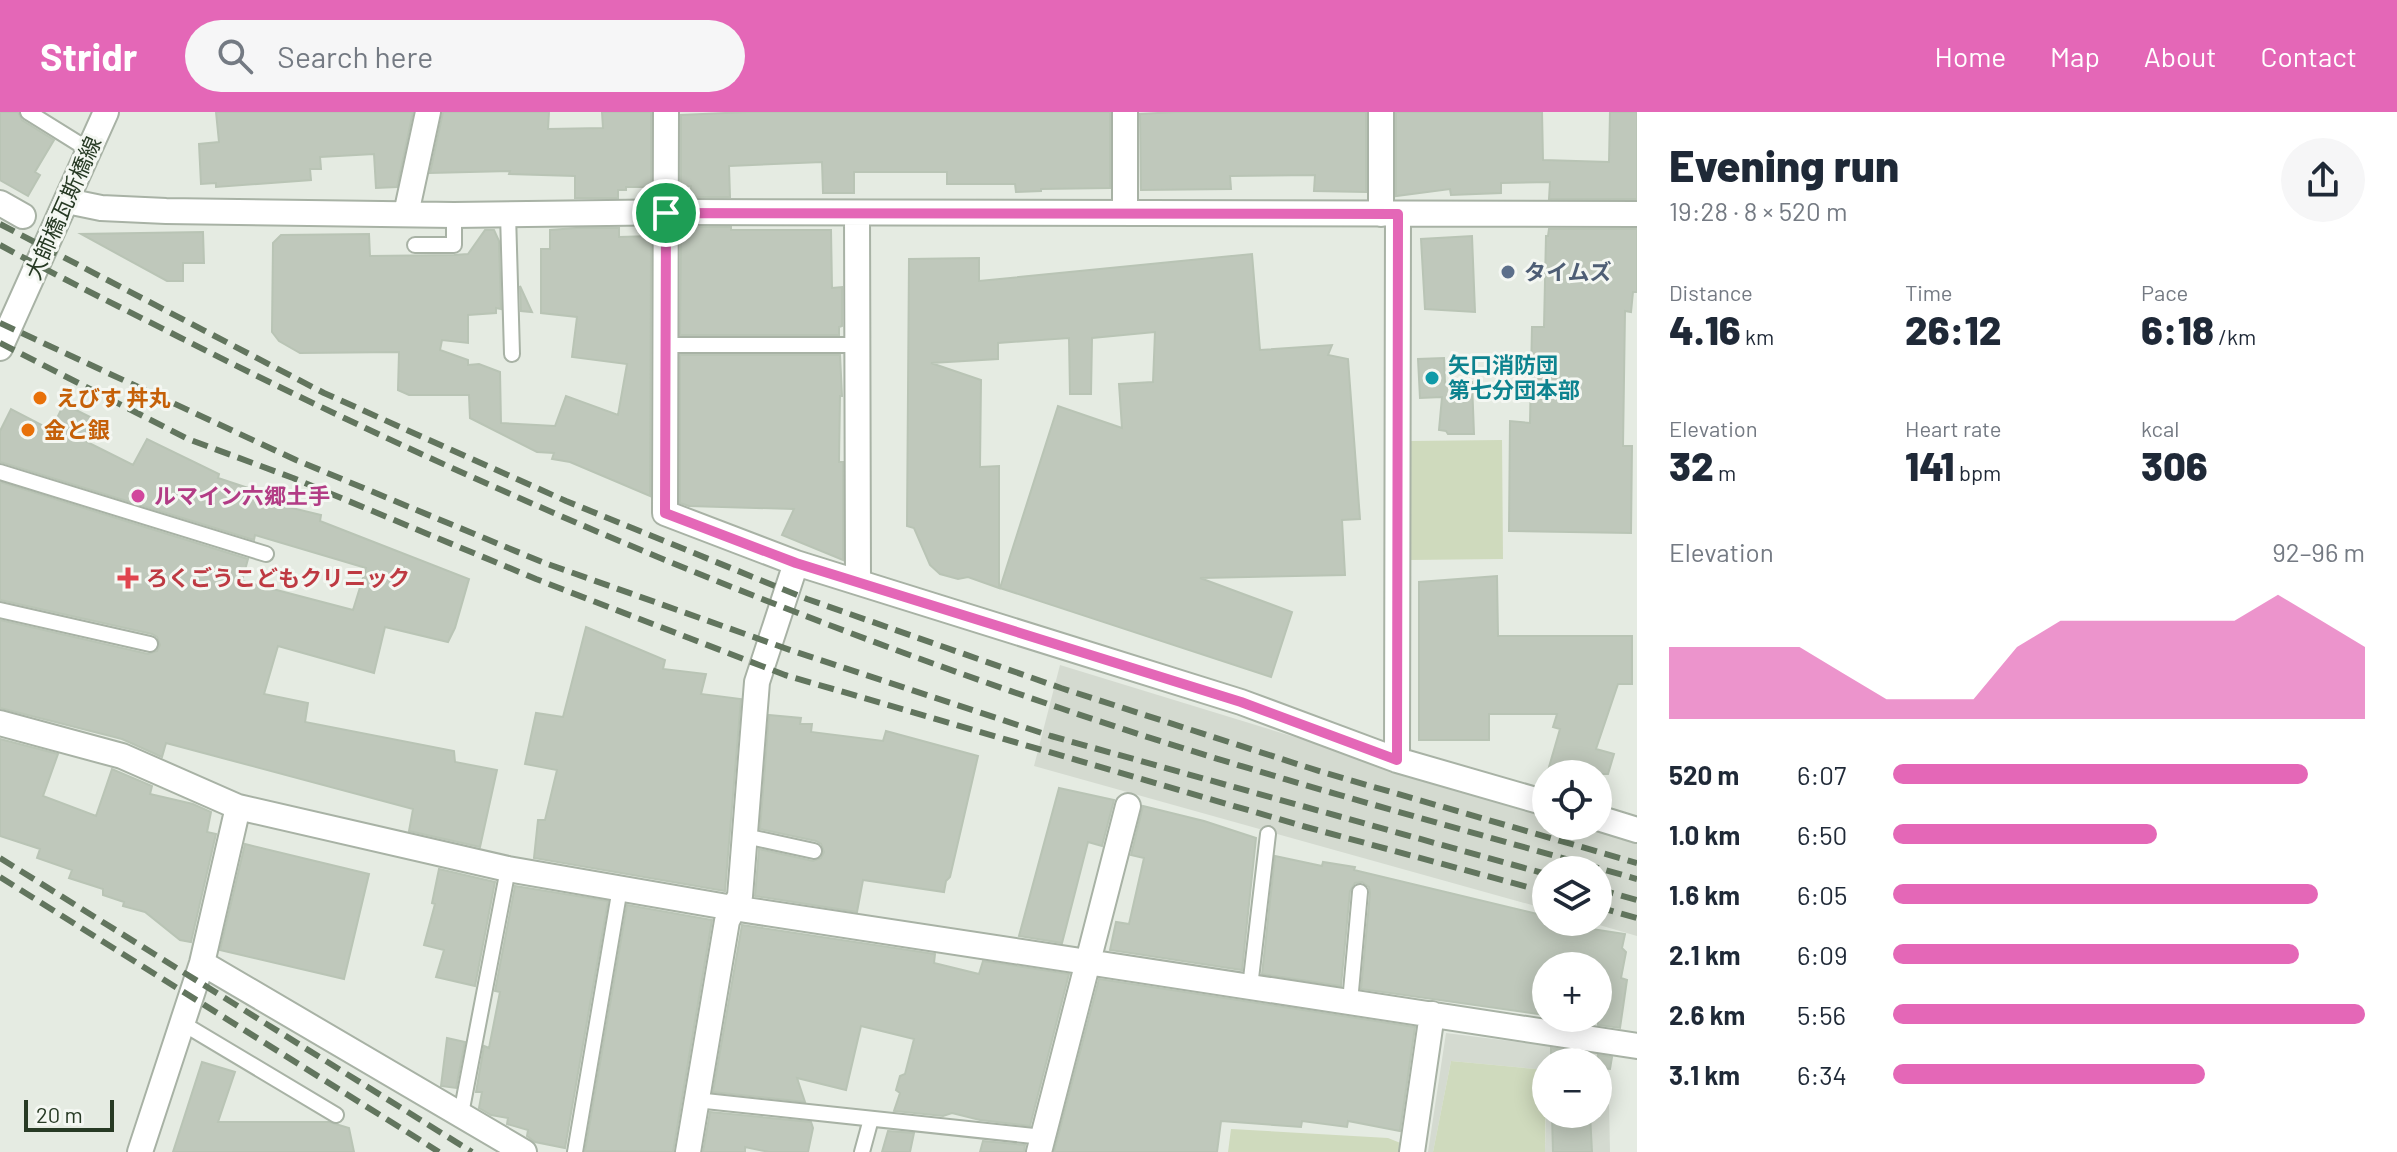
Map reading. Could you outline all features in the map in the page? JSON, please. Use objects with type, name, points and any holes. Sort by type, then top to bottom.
[{"type":"street","name":"大師橋瓦斯橋線","points":[[0,348],[106,112]]},
{"type":"street","points":[[406,214],[428,112]]},
{"type":"street","points":[[666,112],[665,513],[796,563],[1241,702],[1397,760],[1532,799]]},
{"type":"street","points":[[1125,112],[1125,213]]},
{"type":"street","points":[[1381,112],[1390,214],[1397,760]]},
{"type":"street","points":[[67,201],[101,208],[170,203],[454,215],[1637,214]]},
{"type":"street","points":[[0,203],[23,216]]},
{"type":"street","points":[[857,213],[858,582]]},
{"type":"street","points":[[688,1152],[727,921],[740,896],[757,682],[796,563]]},
{"type":"street","points":[[0,723],[122,756],[238,807],[508,869],[733,908],[1637,1046]]},
{"type":"street","points":[[1041,1145],[1128,806]]},
{"type":"street","points":[[140,1152],[202,963],[238,807]]},
{"type":"street","points":[[1612,822],[1637,830]]},
{"type":"street","points":[[202,963],[524,1152]]},
{"type":"street","points":[[1412,1152],[1432,1014]]},
{"type":"lane","points":[[28,112],[89,150]]},
{"type":"lane","points":[[508,214],[512,354]]},
{"type":"lane","points":[[415,245],[454,245],[454,215]]},
{"type":"lane","points":[[666,345],[858,345]]},
{"type":"lane","points":[[0,472],[266,554]]},
{"type":"lane","points":[[0,610],[150,644]]},
{"type":"lane","points":[[1250,987],[1268,834]]},
{"type":"lane","points":[[745,836],[814,851]]},
{"type":"lane","points":[[461,1114],[508,869]]},
{"type":"lane","points":[[575,1152],[620,888]]},
{"type":"lane","points":[[1350,1002],[1360,892]]},
{"type":"lane","points":[[182,1023],[336,1115]]},
{"type":"lane","points":[[696,1100],[871,1119],[1041,1145]]},
{"type":"lane","points":[[862,1152],[871,1119]]},
{"type":"shaded area","points":[[1060,665],[1532,810],[1532,840],[1612,840],[1612,833],[1637,840],[1637,936],[1612,929],[1612,856],[1532,856],[1532,905],[1034,766]]},
{"type":"shaded area","points":[[1446,1033],[1568,1048],[1532,1048],[1532,1069],[1451,1061],[1433,1152],[1428,1152]]},
{"type":"shaded area","points":[[1546,1128],[1552,1128],[1553,1152],[1535,1152],[1545,1151]]},
{"type":"shaded area","points":[[1591,1128],[1610,1128],[1610,1152],[1592,1152]]},
{"type":"green space","points":[[1502,440],[1503,559],[1408,560],[1410,441]]},
{"type":"green space","points":[[1451,1061],[1532,1069],[1532,1128],[1545,1128],[1545,1152],[1433,1152]]},
{"type":"green space","points":[[1231,1129],[1388,1138],[1403,1144],[1402,1152],[1228,1152]]},
{"type":"building","points":[[0,112],[18,112],[22,120],[54,140],[35,172],[40,175],[28,196],[0,180]]},
{"type":"building","points":[[216,112],[413,112],[397,187],[376,188],[374,154],[320,157],[321,169],[310,169],[311,180],[216,187],[216,183],[201,184],[199,144],[219,142]]},
{"type":"building","points":[[443,112],[549,112],[548,129],[603,128],[602,112],[651,112],[651,187],[626,187],[626,190],[618,190],[618,198],[575,198],[575,176],[509,174],[510,171],[430,173]]},
{"type":"building","points":[[747,112],[1110,112],[1110,188],[1016,192],[1015,184],[947,184],[947,172],[854,172],[854,193],[823,193],[822,162],[729,166],[730,197],[691,197],[691,186],[681,187],[681,115]]},
{"type":"building","points":[[1366,112],[1366,192],[1314,191],[1315,175],[1230,176],[1231,189],[1141,190],[1140,114]]},
{"type":"building","points":[[1396,112],[1542,112],[1543,160],[1609,162],[1610,112],[1637,112],[1637,199],[1549,199],[1550,182],[1501,183],[1501,193],[1451,195],[1450,189],[1396,196]]},
{"type":"building","points":[[691,227],[831,230],[832,288],[842,287],[842,326],[839,327],[839,335],[680,335],[681,234],[691,233]]},
{"type":"building","points":[[619,228],[619,237],[651,236],[650,496],[570,462],[552,459],[554,453],[537,452],[470,418],[469,395],[409,395],[398,390],[399,352],[300,353],[279,341],[272,332],[273,243],[281,235],[369,234],[370,256],[454,255],[468,254],[485,230],[494,230],[499,241],[501,309],[496,308],[496,313],[468,315],[468,343],[442,340],[440,350],[468,360],[468,365],[479,364],[500,372],[501,423],[555,426],[566,396],[618,415],[627,364],[572,357],[577,317],[541,313],[541,249],[550,249],[550,230]]},
{"type":"building","points":[[1549,229],[1637,229],[1637,292],[1633,292],[1631,312],[1625,311],[1623,446],[1632,446],[1631,533],[1509,531],[1510,421],[1530,423],[1532,327],[1544,327],[1546,236]]},
{"type":"building","points":[[203,232],[204,263],[183,263],[183,281],[167,281],[81,234]]},
{"type":"building","points":[[1472,236],[1475,312],[1425,309],[1421,239]]},
{"type":"building","points":[[1252,254],[1260,350],[1332,345],[1328,355],[1348,359],[1360,519],[1342,520],[1345,575],[1200,578],[1292,612],[1271,677],[1000,588],[1058,406],[1122,428],[1119,384],[1153,382],[1155,332],[1092,338],[1091,394],[1070,394],[1069,338],[998,343],[998,359],[931,363],[981,380],[980,467],[999,466],[999,588],[968,577],[958,579],[940,574],[930,565],[914,528],[907,526],[909,259],[979,258],[979,281]]},
{"type":"building","points":[[520,286],[532,312],[521,311]]},
{"type":"building","points":[[680,355],[840,355],[839,462],[843,462],[843,560],[782,535],[794,509],[689,506],[680,503]]},
{"type":"building","points":[[1444,358],[1445,383],[1472,382],[1474,434],[1448,434],[1439,430],[1442,397],[1420,398],[1418,359]]},
{"type":"building","points":[[64,404],[98,421],[87,442],[133,465],[147,439],[219,474],[218,478],[290,502],[288,507],[321,515],[320,521],[469,579],[448,642],[385,627],[374,673],[278,646],[264,694],[308,703],[305,722],[454,751],[455,762],[497,770],[480,847],[409,831],[413,809],[166,743],[162,757],[122,739],[0,708],[0,620],[148,654],[157,651],[160,645],[152,634],[0,600],[0,482],[248,559],[242,581],[353,610],[366,568],[255,535],[254,540],[0,462],[0,431],[11,409],[51,430]]},
{"type":"building","points":[[1497,576],[1498,636],[1632,636],[1632,684],[1618,684],[1596,749],[1614,754],[1612,761],[1551,760],[1560,729],[1553,727],[1557,714],[1489,714],[1489,740],[1419,740],[1419,582]]},
{"type":"building","points":[[586,627],[665,660],[663,669],[706,674],[701,694],[741,699],[725,891],[534,858],[538,820],[545,820],[557,770],[525,764],[536,713],[563,717]]},
{"type":"building","points":[[769,715],[801,718],[800,724],[812,724],[811,732],[883,741],[886,731],[978,756],[944,892],[863,880],[857,912],[755,896],[759,849],[813,861],[821,858],[824,852],[816,841],[760,829]]},
{"type":"building","points":[[0,739],[58,754],[43,796],[96,816],[112,769],[152,786],[150,794],[193,804],[211,812],[207,832],[216,834],[191,942],[180,940],[145,912],[123,906],[124,902],[103,895],[103,889],[69,878],[72,870],[37,858],[40,849],[0,836]]},
{"type":"building","points":[[1059,788],[1114,800],[1102,846],[1088,842],[1062,943],[1019,936]]},
{"type":"building","points":[[1143,806],[1256,838],[1242,970],[1110,950],[1116,922],[1129,924],[1144,858],[1131,855]]},
{"type":"building","points":[[245,844],[369,874],[344,979],[220,950]]},
{"type":"building","points":[[1275,856],[1322,866],[1323,862],[1355,867],[1354,870],[1532,913],[1532,936],[1625,934],[1622,948],[1626,952],[1621,978],[1627,980],[1620,1028],[1612,1027],[1612,952],[1532,952],[1532,1013],[1361,989],[1370,893],[1369,887],[1362,882],[1355,883],[1350,891],[1341,986],[1262,974]]},
{"type":"building","points":[[439,869],[495,882],[475,986],[436,977],[444,950],[424,945],[435,904],[432,903]]},
{"type":"building","points":[[515,886],[608,901],[565,1148],[535,1142],[527,1136],[528,1130],[507,1124],[508,1118],[491,1115],[479,1108],[482,1092],[476,1092],[484,1046],[489,1048],[500,992],[495,991]]},
{"type":"building","points":[[627,905],[712,920],[673,1152],[585,1151]]},
{"type":"building","points":[[742,925],[935,954],[934,963],[979,974],[983,961],[1069,974],[1030,1126],[952,1113],[943,1116],[894,1111],[900,1093],[896,1090],[900,1076],[905,1074],[914,1039],[861,1026],[846,1090],[797,1078],[805,1102],[713,1092]]},
{"type":"building","points":[[1099,979],[1415,1027],[1400,1131],[1348,1121],[1347,1127],[1302,1121],[1301,1127],[1221,1121],[1217,1152],[1054,1152]]},
{"type":"building","points":[[447,1038],[465,1042],[456,1088],[441,1086]]},
{"type":"building","points":[[202,1062],[235,1072],[218,1122],[329,1122],[349,1128],[354,1152],[173,1152]]},
{"type":"building","points":[[710,1112],[811,1122],[813,1128],[808,1152],[769,1152],[745,1147],[745,1152],[703,1152]]},
{"type":"building","points":[[1552,1128],[1591,1128],[1592,1152],[1553,1152]]},
{"type":"building","points":[[888,1131],[914,1133],[910,1152],[882,1152]]},
{"type":"building","points":[[983,1141],[1025,1145],[1024,1152],[980,1152]]},
{"type":"railway","points":[[0,224],[324,393],[566,501],[807,599],[1061,688],[1322,772],[1637,863]]},
{"type":"railway","points":[[0,245],[181,338],[396,442],[614,539],[724,584],[947,669],[1060,708],[1347,797],[1637,879]]},
{"type":"railway","points":[[0,323],[296,460],[542,562],[793,651],[1051,736],[1532,870]]},
{"type":"railway","points":[[0,343],[188,439],[785,675],[1306,827],[1532,888]]},
{"type":"railway","points":[[0,858],[472,1152]]},
{"type":"railway","points":[[0,877],[439,1152]]},
{"type":"railway","points":[[1612,893],[1637,900]]},
{"type":"railway","points":[[1612,911],[1637,918]]},
{"type":"place","name":"タイムズ","points":[[1508,272]]},
{"type":"place","name":"矢口消防団 第七分団本部","points":[[1432,378]]},
{"type":"place","name":"えびす 丼丸","points":[[40,398]]},
{"type":"place","name":"金と銀","points":[[28,430]]},
{"type":"place","name":"ルマイン六郷土手","points":[[138,496]]},
{"type":"place","name":"ろくごうこどもクリニック","points":[[128,578]]},
{"type":"route","points":[[666,213],[1398,214],[1397,760],[1241,702],[796,563],[665,513],[666,213]]}]
